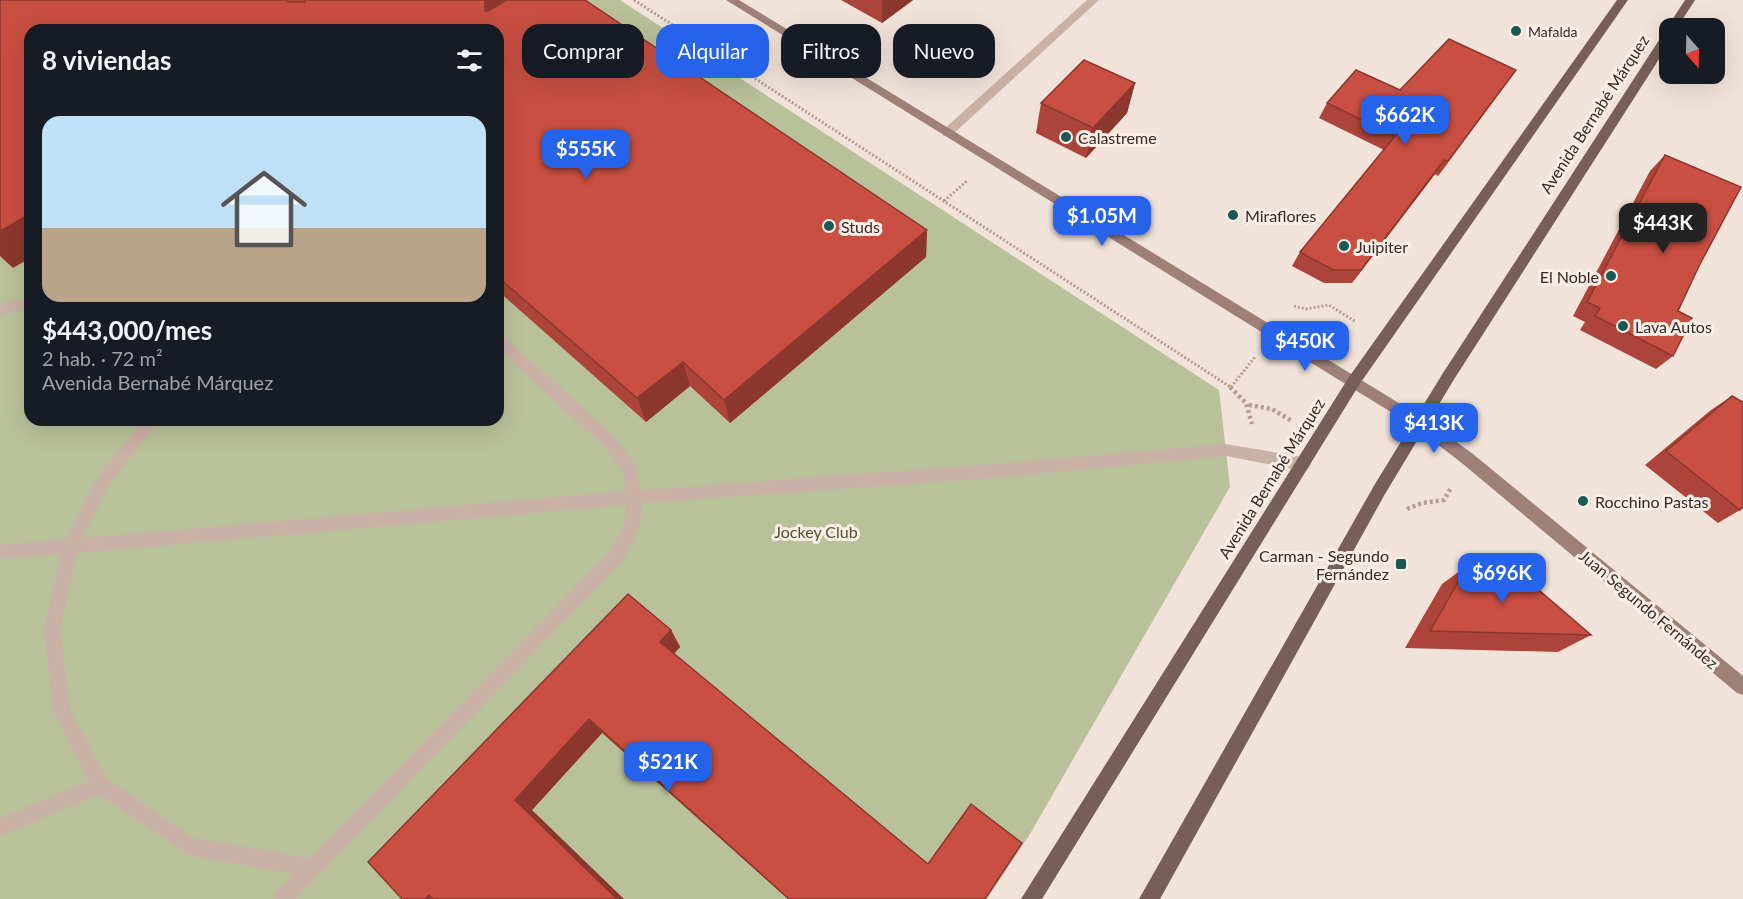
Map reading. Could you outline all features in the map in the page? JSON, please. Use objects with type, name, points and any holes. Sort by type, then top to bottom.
[{"type":"main road","name":"Juan Segundo Fernández","points":[[731,0],[1420,423],[1468,459],[1743,687]]},
{"type":"main road","name":"Avenida Bernabé Márquez","points":[[1031,899],[1354,381],[1623,0]]},
{"type":"main road","name":"Avenida Bernabé Márquez","points":[[1679,18],[1690,0]]},
{"type":"main road","name":"Avenida Bernabé Márquez","points":[[1149,899],[1380,489],[1659,49]]},
{"type":"street","points":[[947,133],[1094,0]]},
{"type":"street","points":[[0,309],[24,305]]},
{"type":"street","points":[[283,899],[616,557],[632,527],[635,497],[629,468],[608,440],[504,345]]},
{"type":"street","points":[[147,426],[102,483],[71,546],[52,629],[62,711],[101,784],[191,847],[313,868]]},
{"type":"street","points":[[0,552],[635,497],[992,471],[1226,450],[1303,464]]},
{"type":"street","points":[[0,827],[101,784]]},
{"type":"path","points":[[634,0],[1231,387],[1243,396],[1249,405],[1252,423],[1250,454]]},
{"type":"path","points":[[1249,405],[1264,405],[1273,408],[1317,440]]},
{"type":"green space","name":"Jockey Club","points":[[0,0],[620,0],[657,24],[656,78],[740,78],[1219,390],[1230,487],[1030,834],[987,899],[0,899]]},
{"type":"building","points":[[0,0],[286,0],[305,2],[305,0],[485,0],[485,11],[488,11],[507,0],[585,0],[621,24],[522,24],[522,78],[644,78],[644,40],[656,48],[656,78],[701,78],[927,230],[724,400],[683,362],[637,398],[504,282],[504,24],[24,24],[24,217],[0,231]]},
{"type":"building","points":[[1449,39],[1516,70],[1448,161],[1444,160],[1361,270],[1333,270],[1300,252],[1395,136],[1327,103],[1356,70],[1400,90]]},
{"type":"building","points":[[1084,60],[1135,83],[1093,128],[1041,103]]},
{"type":"building","points":[[1665,155],[1741,187],[1678,311],[1692,318],[1673,356],[1595,316],[1600,308],[1587,302]]},
{"type":"building","points":[[1732,396],[1743,402],[1743,507],[1740,510],[1666,451]]},
{"type":"building","points":[[1493,556],[1503,559],[1591,635],[1430,631],[1468,565]]},
{"type":"building","points":[[628,594],[671,630],[660,642],[928,864],[971,804],[1022,843],[985,899],[789,899],[589,719],[515,800],[617,899],[433,899],[429,895],[425,899],[402,899],[368,862]]},
{"type":"place","name":"Mafalda","points":[[1516,31]]},
{"type":"place","name":"Calastreme","points":[[1066,137]]},
{"type":"place","name":"Miraflores","points":[[1233,215]]},
{"type":"place","name":"Studs","points":[[829,226]]},
{"type":"place","name":"Juipiter","points":[[1344,246]]},
{"type":"place","name":"El Noble","points":[[1611,276]]},
{"type":"place","name":"Lava Autos","points":[[1623,326]]},
{"type":"place","name":"Rocchino Pastas","points":[[1583,501]]},
{"type":"place","name":"Carman - Segundo Fernández","points":[[1401,564]]}]
